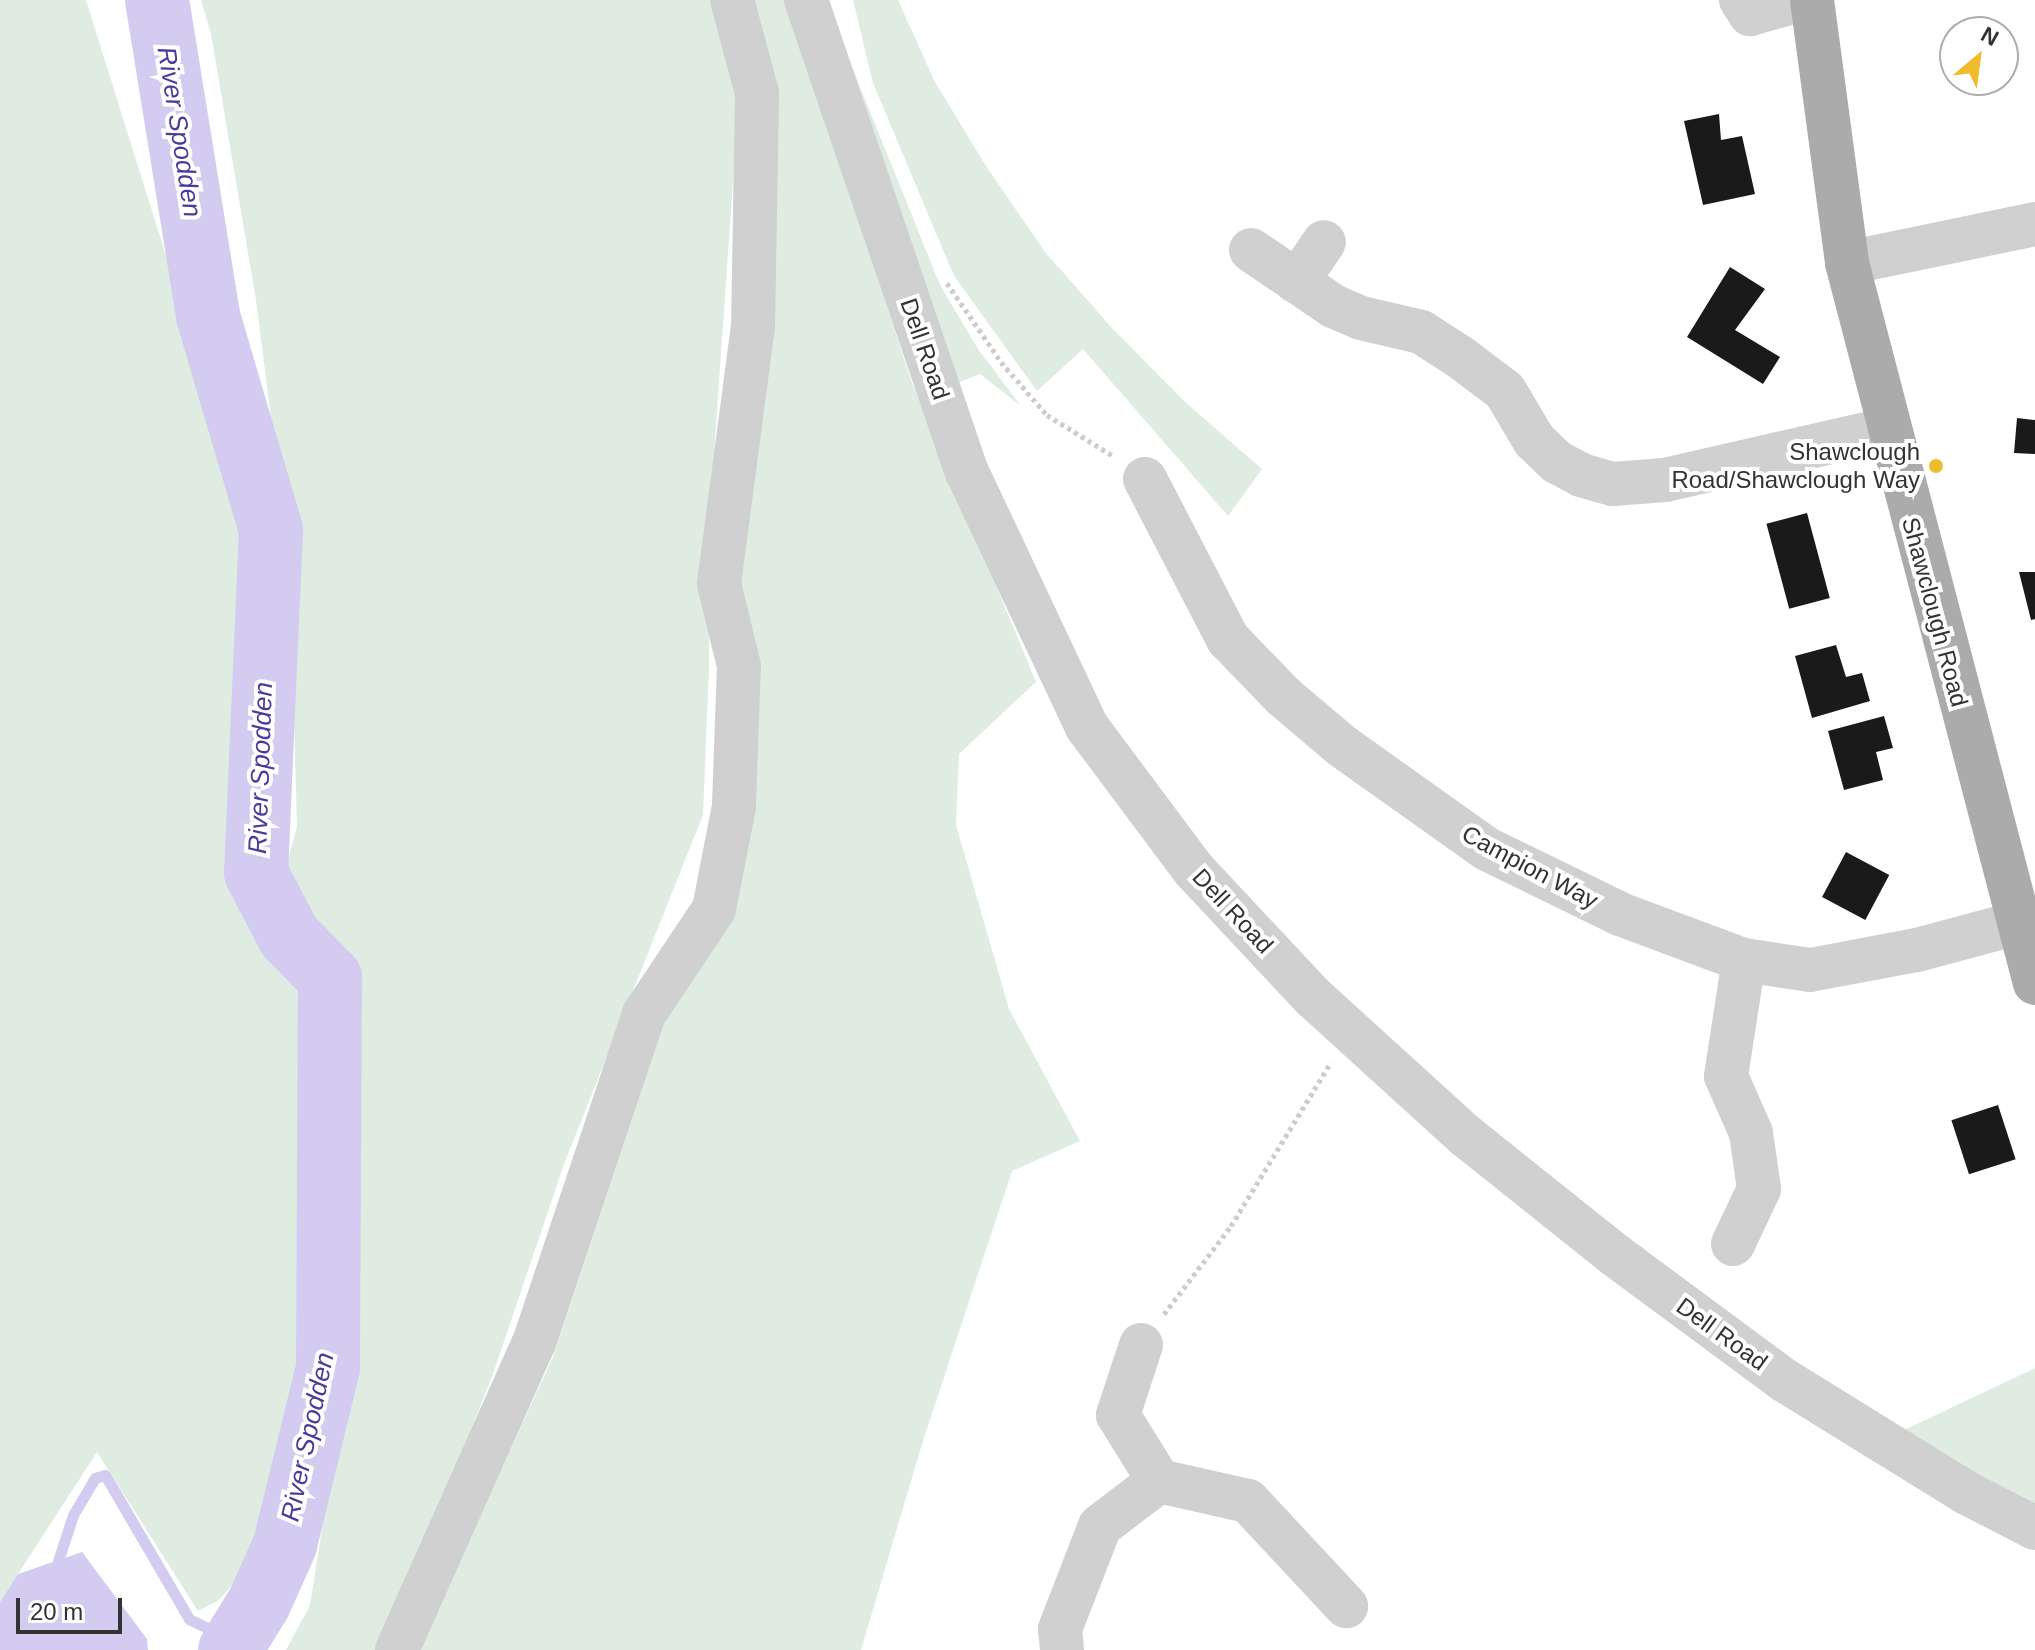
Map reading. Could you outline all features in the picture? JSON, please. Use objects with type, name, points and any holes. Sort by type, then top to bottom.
[{"type":"main road","name":"Shawclough Road","points":[[1812,0],[1847,263],[1887,429],[2035,983]]},
{"type":"street","points":[[397,1650],[534,1343],[644,1014],[714,909],[734,806],[739,666],[719,584],[753,327],[757,93],[732,0]]},
{"type":"street","name":"Dell Road","points":[[806,0],[967,472],[1087,727],[1194,870],[1313,997],[1350,1031],[1466,1136],[1615,1255],[1772,1371],[1965,1492],[2035,1528]]},
{"type":"street","points":[[1741,0],[1750,14],[1800,0]]},
{"type":"street","points":[[1847,263],[2035,224]]},
{"type":"street","points":[[1297,282],[1324,242]]},
{"type":"street","points":[[1251,250],[1333,306],[1361,318],[1407,327],[1434,341],[1505,391],[1534,440],[1557,462],[1581,475],[1613,484],[1665,480],[1887,429]]},
{"type":"street","name":"Campion Way","points":[[1145,479],[1228,639],[1283,696],[1342,746],[1487,849],[1620,914],[1744,960],[1810,970],[1917,950],[2017,923]]},
{"type":"street","points":[[1733,1244],[1759,1189],[1751,1133],[1726,1076],[1744,960]]},
{"type":"street","points":[[1141,1345],[1118,1415],[1159,1481],[1248,1501],[1346,1606]]},
{"type":"street","points":[[1062,1650],[1060,1629],[1100,1526],[1159,1481]]},
{"type":"path","points":[[946,282],[1001,362],[1047,415],[1109,452],[1145,479]]},
{"type":"path","points":[[1141,1345],[1231,1226],[1350,1031]]},
{"type":"shaded area","points":[[0,0],[86,0],[255,540],[239,875],[309,991],[299,1394],[246,1569],[219,1600],[198,1611],[97,1452],[0,1602]]},
{"type":"shaded area","points":[[201,0],[711,0],[739,97],[709,525],[709,668],[703,815],[564,1164],[493,1374],[385,1650],[286,1650],[310,1605],[347,1370],[351,954],[281,883],[297,827],[290,567],[256,300],[211,34]]},
{"type":"shaded area","points":[[747,0],[787,0],[912,383],[1036,682],[959,754],[956,825],[1009,1009],[1080,1141],[1012,1171],[922,1444],[861,1650],[418,1650],[553,1357],[664,1024],[713,925]]},
{"type":"shaded area","points":[[853,0],[898,0],[935,82],[986,166],[1045,252],[1113,329],[1184,401],[1262,469],[1228,516],[1083,349],[1037,391],[954,276],[873,83]]},
{"type":"shaded area","points":[[842,62],[852,67],[940,285],[978,349],[1021,406],[980,374],[955,384]]},
{"type":"shaded area","points":[[2035,1368],[2035,1513],[1900,1432]]},
{"type":"shaded area","points":[[82,1552],[147,1639],[148,1650],[0,1650],[0,1602],[18,1574]]},
{"type":"building","points":[[1719,114],[1721,140],[1742,136],[1755,194],[1703,205],[1684,121]]},
{"type":"building","points":[[1730,267],[1765,289],[1735,330],[1780,357],[1763,384],[1687,337]]},
{"type":"building","points":[[2017,418],[2035,420],[2035,454],[2014,453]]},
{"type":"building","points":[[1807,513],[1830,598],[1789,609],[1766,524]]},
{"type":"building","points":[[2019,572],[2035,572],[2035,619],[2031,620]]},
{"type":"building","points":[[1836,645],[1846,677],[1862,673],[1870,701],[1812,718],[1795,656]]},
{"type":"building","points":[[1884,716],[1893,748],[1876,752],[1883,780],[1844,790],[1828,731]]},
{"type":"building","points":[[1846,852],[1889,875],[1865,920],[1822,897]]},
{"type":"building","points":[[1998,1105],[2016,1159],[1969,1174],[1951,1120]]},
{"type":"waterway","name":"River Spodden","points":[[157,0],[208,316],[271,530],[256,873],[289,936],[330,978],[328,1368],[285,1545],[259,1603],[230,1650]]},
{"type":"waterway","points":[[58,1561],[73,1515],[95,1478],[105,1475],[189,1619],[236,1642]]},
{"type":"place","name":"Shawclough Road/Shawclough Way","points":[[1936,466]]}]
